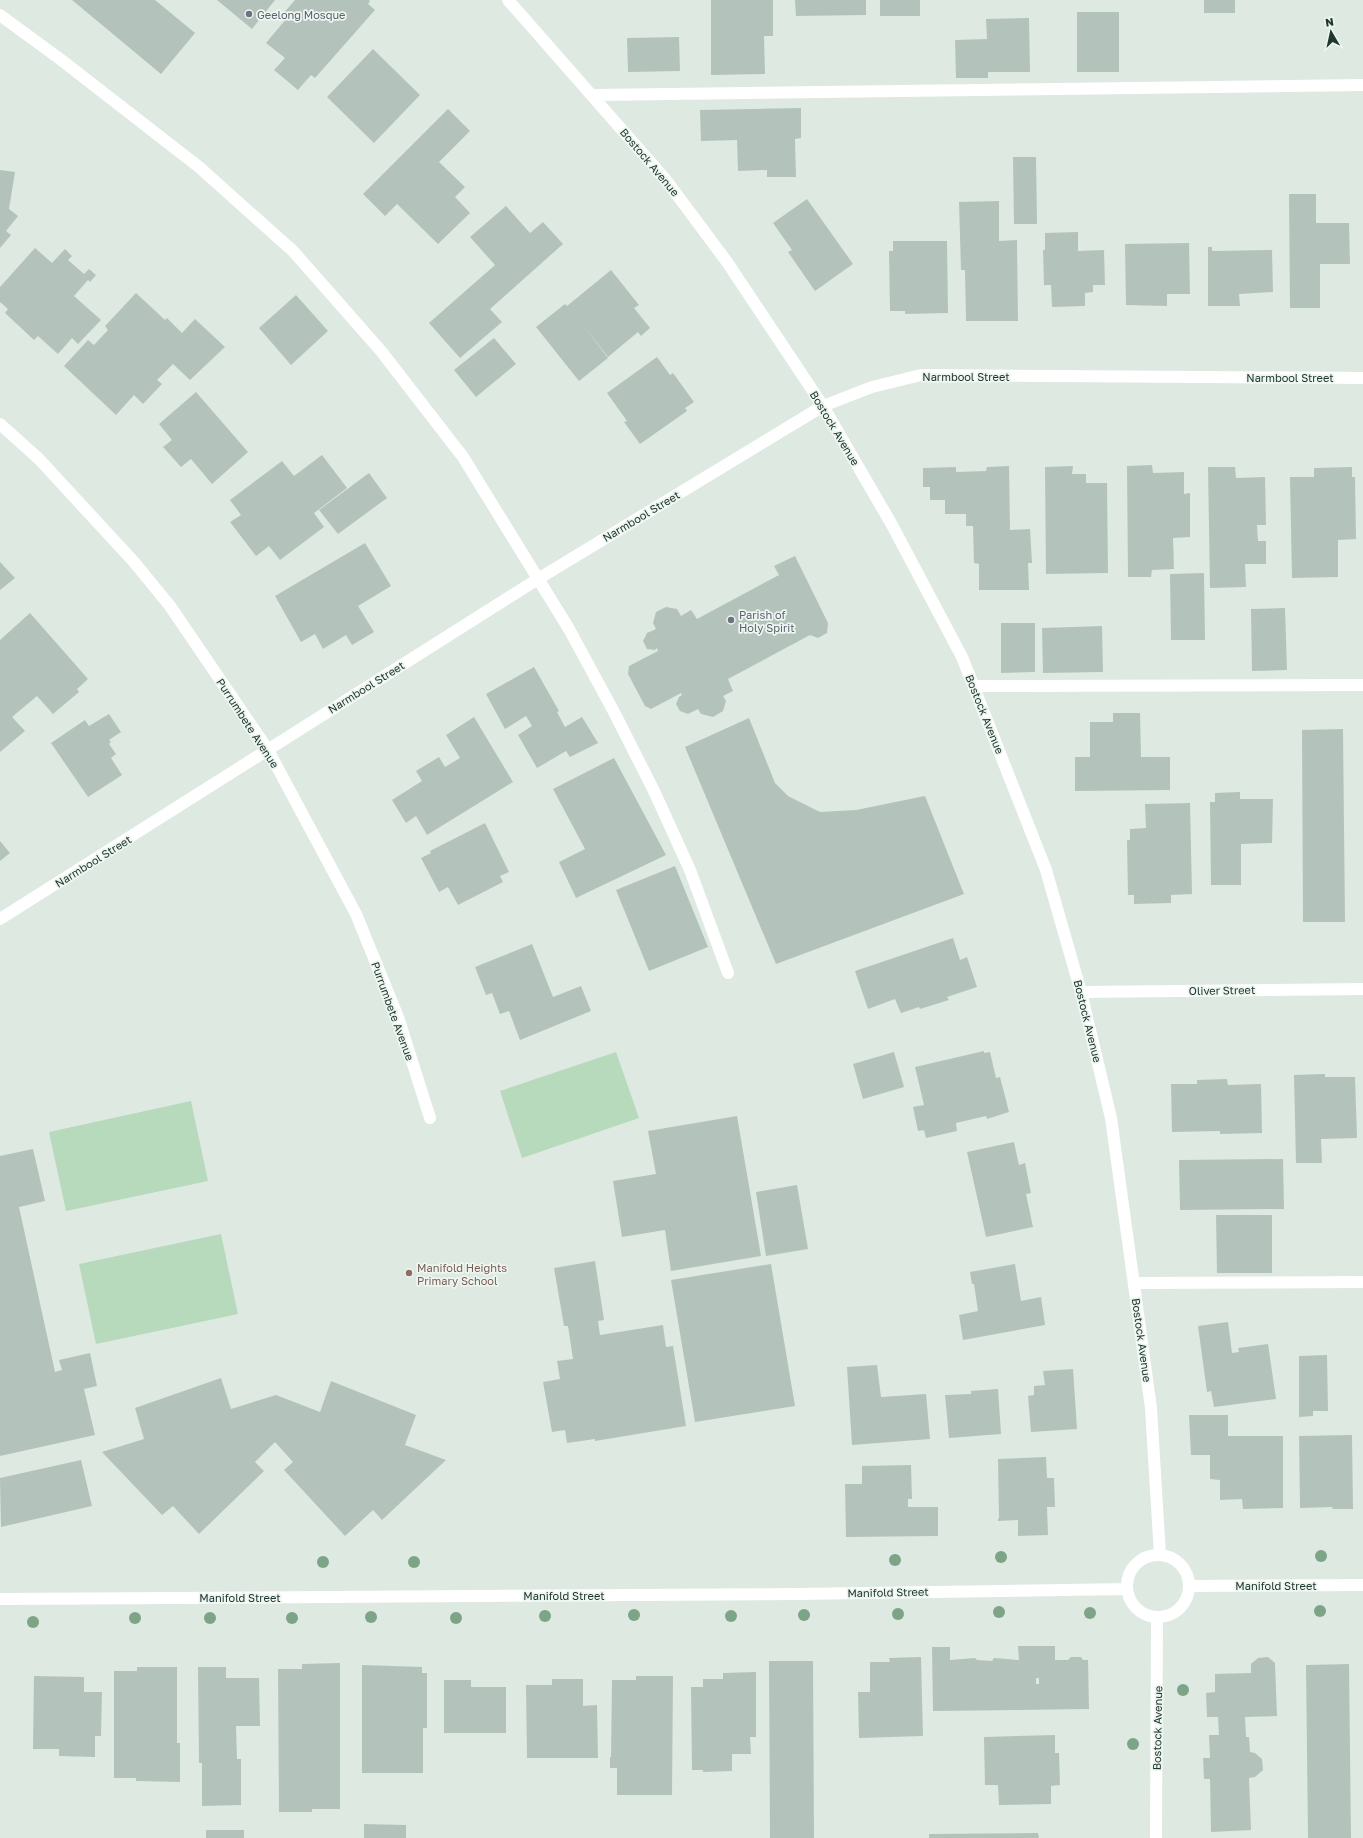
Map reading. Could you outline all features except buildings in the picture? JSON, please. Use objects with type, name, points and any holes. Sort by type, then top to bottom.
[{"type":"street","name":"Bostock Avenue","points":[[508,0],[594,96],[666,180],[727,262],[824,406],[892,525],[962,657],[1046,870],[1081,992],[1111,1118],[1135,1283],[1151,1408],[1160,1555]]},
{"type":"street","points":[[0,15],[60,59],[199,167],[292,251],[382,351],[463,457],[576,642],[614,712],[654,791],[690,870],[728,973]]},
{"type":"street","points":[[594,96],[1363,85]]},
{"type":"street","name":"Narmbool Street","points":[[0,919],[170,813],[538,579],[824,406],[872,387],[921,375],[1363,378]]},
{"type":"street","name":"Purrumbete Avenue","points":[[0,424],[39,459],[134,562],[170,606],[268,750],[356,914],[398,1017],[430,1118]]},
{"type":"street","points":[[974,686],[1363,685]]},
{"type":"street","name":"Oliver Street","points":[[1081,992],[1363,989]]},
{"type":"street","points":[[1135,1283],[1363,1282]]},
{"type":"street","points":[[1160,1555],[1169,1557],[1177,1562],[1188,1576],[1190,1586],[1188,1596],[1180,1608],[1167,1616],[1158,1618],[1148,1616],[1134,1606],[1129,1598],[1127,1589],[1128,1578],[1132,1569],[1140,1561],[1149,1556],[1160,1555]]},
{"type":"street","name":"Manifold Street","points":[[1190,1586],[1363,1585]]},
{"type":"street","name":"Manifold Street","points":[[0,1598],[805,1594],[1127,1589]]},
{"type":"street","name":"Bostock Avenue","points":[[1156,1838],[1158,1618]]},
{"type":"green space","points":[[616,1052],[639,1118],[522,1158],[500,1091]]},
{"type":"green space","points":[[191,1101],[208,1181],[66,1211],[49,1132]]},
{"type":"green space","points":[[221,1234],[238,1314],[96,1344],[79,1264]]},
{"type":"place","name":"Geelong Mosque","points":[[249,14]]},
{"type":"place","name":"Parish of Holy Spirit","points":[[731,620]]},
{"type":"place","name":"Manifold Heights Primary School","points":[[409,1273]]}]
